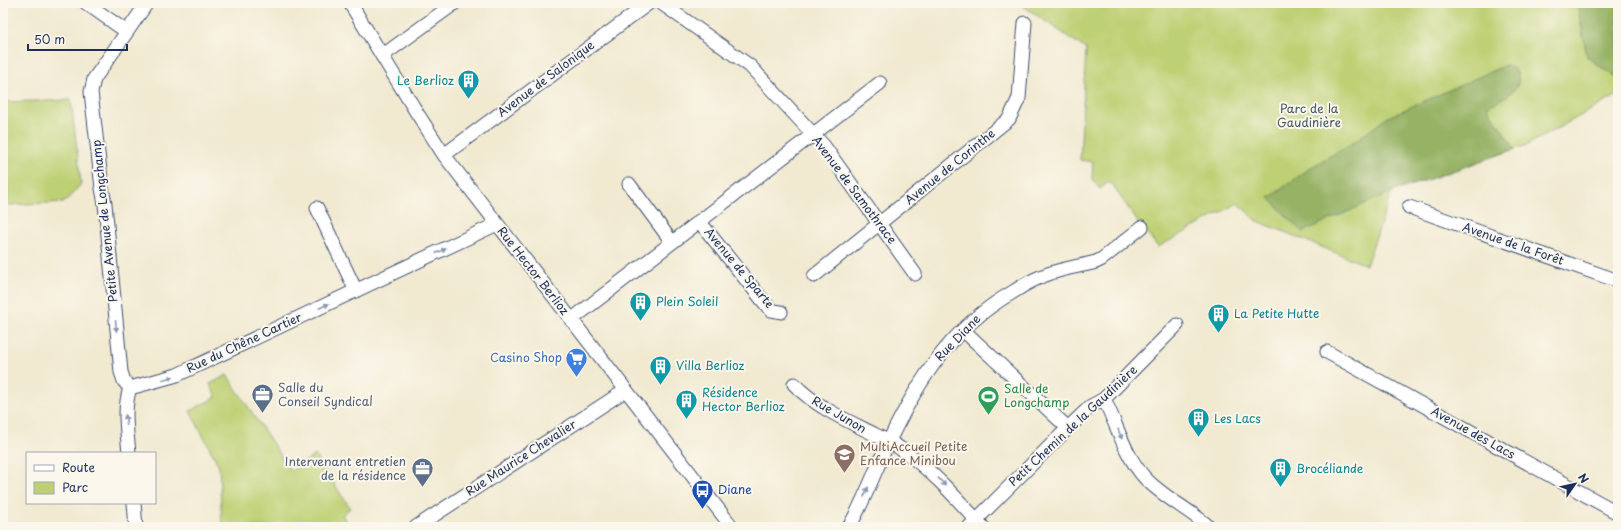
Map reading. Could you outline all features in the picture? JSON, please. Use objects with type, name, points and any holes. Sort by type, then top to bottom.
[{"type":"street","points":[[86,3],[127,32]]},
{"type":"street","name":"Petite Avenue de Longchamp","points":[[130,388],[124,381],[120,372],[106,204],[102,188],[91,92],[94,80],[147,3]]},
{"type":"street","name":"Rue Hector Berlioz","points":[[350,3],[444,155],[732,527]]},
{"type":"street","points":[[382,56],[455,3]]},
{"type":"street","name":"Avenue de Salonique","points":[[444,155],[648,3]]},
{"type":"street","name":"Avenue de Samothrace","points":[[661,3],[750,66],[824,146],[915,274]]},
{"type":"street","name":"Avenue de Corinthe","points":[[814,276],[1009,119],[1018,98],[1025,23]]},
{"type":"street","points":[[571,320],[880,83]]},
{"type":"street","points":[[629,184],[672,242]]},
{"type":"street","name":"Avenue de la Forêt","points":[[1409,207],[1618,281]]},
{"type":"street","points":[[317,208],[356,291]]},
{"type":"street","name":"Avenue de Sparte","points":[[700,220],[768,307],[771,310],[781,312]]},
{"type":"street","name":"Rue du Chêne Cartier","points":[[130,388],[177,375],[497,224]]},
{"type":"street","name":"Rue Diane","points":[[849,527],[889,442],[919,384],[939,357],[963,330],[994,303],[1034,280],[1051,273],[1102,260],[1142,227]]},
{"type":"street","name":"Petit Chemin de la Gaudinière","points":[[976,525],[1068,428],[1091,406],[1104,399],[1177,325]]},
{"type":"street","points":[[963,330],[1068,428]]},
{"type":"street","name":"Avenue des Lacs","points":[[1327,352],[1618,513]]},
{"type":"street","name":"Rue Junon","points":[[794,384],[805,395],[835,415],[900,448],[936,477],[976,525]]},
{"type":"street","points":[[129,452],[125,413],[126,401],[130,388]]},
{"type":"street","name":"Rue Maurice Chevalier","points":[[416,527],[626,390]]},
{"type":"street","points":[[1104,399],[1114,418],[1129,455],[1146,478],[1162,492],[1209,527]]},
{"type":"street","points":[[134,504],[136,527]]},
{"type":"green space","name":"Parc de la Gaudinière","points":[[1019,3],[1618,3],[1618,95],[1527,145],[1392,192],[1366,265],[1255,220],[1238,203],[1158,247],[1137,221],[1112,184],[1107,183],[1100,189],[1092,179],[1093,162],[1080,160],[1086,49]]},
{"type":"green space","points":[[1577,3],[1618,3],[1618,79],[1587,57]]},
{"type":"green space","points":[[1506,65],[1514,69],[1518,76],[1519,82],[1517,87],[1508,95],[1487,107],[1515,149],[1392,192],[1302,232],[1269,198],[1313,166],[1354,142],[1388,117]]},
{"type":"green space","points":[[71,100],[81,184],[65,202],[8,205],[3,102]]},
{"type":"green space","points":[[227,375],[291,471],[315,455],[350,508],[342,515],[351,527],[222,527],[219,466],[190,411],[216,397],[210,384]]},
{"type":"place","name":"Le Berlioz","points":[[469,100]]},
{"type":"place","name":"Plein Soleil","points":[[640,322]]},
{"type":"place","name":"La Petite Hutte","points":[[1218,334]]},
{"type":"place","name":"Casino Shop","points":[[577,378]]},
{"type":"place","name":"Villa Berlioz","points":[[661,386]]},
{"type":"place","name":"Salle du Conseil Syndical","points":[[262,414]]},
{"type":"place","name":"Salle de Longchamp","points":[[989,416]]},
{"type":"place","name":"Résidence Hector Berlioz","points":[[686,420]]},
{"type":"place","name":"Les Lacs","points":[[1199,438]]},
{"type":"place","name":"MultiAccueil Petite Enfance Minibou","points":[[845,474]]},
{"type":"place","name":"Intervenant entretien de la résidence","points":[[422,488]]},
{"type":"place","name":"Brocéliande","points":[[1281,488]]},
{"type":"place","name":"Diane","points":[[703,510]]}]
